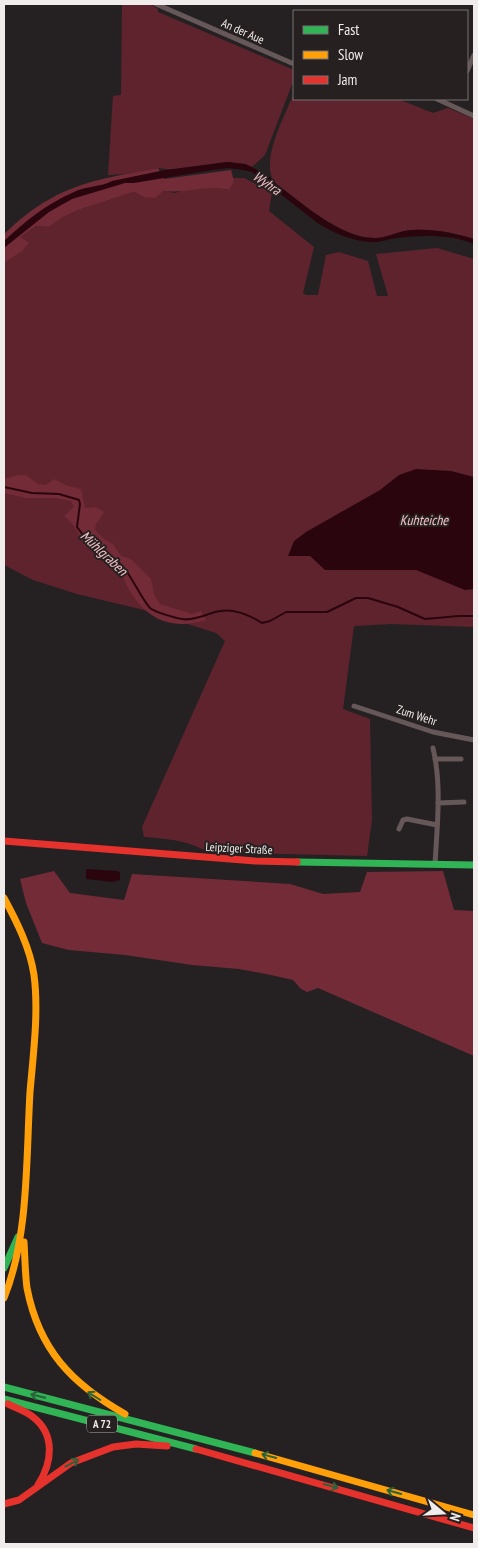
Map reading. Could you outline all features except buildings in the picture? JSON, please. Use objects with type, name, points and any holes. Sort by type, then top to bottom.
[{"type":"main road","name":"Leipziger Straße","points":[[4,841],[255,861],[474,865]]},
{"type":"main road","points":[[4,898],[18,923],[34,975],[35,1018],[20,1249],[14,1274],[4,1298]]},
{"type":"main road","points":[[4,1268],[22,1225]]},
{"type":"main road","points":[[22,1225],[27,1286],[39,1328],[58,1362],[72,1379],[87,1391],[136,1420]]},
{"type":"main road","name":"A 72","points":[[4,1387],[136,1420],[316,1469],[474,1515]]},
{"type":"main road","points":[[4,1400],[34,1418],[46,1431],[48,1437],[51,1452],[48,1466],[44,1476],[33,1491]]},
{"type":"main road","name":"A 72","points":[[4,1400],[200,1450],[474,1528]]},
{"type":"main road","points":[[4,1504],[19,1500],[71,1463],[113,1447],[136,1444],[200,1450]]},
{"type":"street","name":"An der Aue","points":[[156,4],[293,64]]},
{"type":"street","points":[[468,69],[474,55]]},
{"type":"street","points":[[439,100],[474,116]]},
{"type":"street","points":[[451,105],[454,100]]},
{"type":"street","name":"Zum Wehr","points":[[354,706],[433,732],[474,740]]},
{"type":"street","points":[[432,748],[435,759],[438,804],[435,864]]},
{"type":"street","points":[[435,759],[460,759]]},
{"type":"street","points":[[438,804],[464,802]]},
{"type":"street","points":[[399,829],[403,820],[407,819],[437,825]]},
{"type":"shaded area","points":[[122,4],[150,4],[158,9],[158,12],[293,70],[293,82],[265,155],[252,167],[245,164],[227,162],[174,170],[158,168],[108,175],[113,96],[121,95]]},
{"type":"shaded area","points":[[293,95],[293,100],[400,100],[433,113],[448,108],[474,119],[474,239],[429,230],[408,230],[381,238],[363,237],[322,218],[275,183],[271,174],[270,163],[275,138]]},
{"type":"shaded area","points":[[158,168],[164,179],[231,170],[234,181],[229,190],[204,188],[171,192],[163,191],[155,198],[144,197],[134,192],[78,210],[63,217],[49,227],[36,226],[20,237],[29,243],[21,252],[4,263],[4,234],[26,215],[44,203],[63,192],[89,183]]},
{"type":"shaded area","points":[[233,178],[244,178],[272,192],[269,211],[314,247],[303,293],[306,295],[318,295],[326,255],[339,252],[368,261],[377,296],[388,296],[376,254],[437,248],[474,259],[474,627],[391,624],[354,626],[343,709],[370,719],[372,820],[367,856],[208,852],[169,839],[144,837],[142,827],[225,641],[216,633],[144,610],[77,594],[33,580],[4,565],[4,263],[21,252],[19,237],[36,226],[49,227],[63,217],[78,210],[134,192],[144,197],[163,191],[175,193],[186,189],[218,187],[228,190],[234,181]]},
{"type":"shaded area","points":[[26,475],[38,484],[46,485],[54,479],[68,486],[81,489],[85,508],[96,507],[104,512],[96,524],[95,530],[105,540],[113,544],[121,556],[131,559],[151,579],[154,594],[160,604],[192,614],[201,611],[206,620],[181,624],[170,623],[150,614],[134,597],[121,574],[92,549],[84,545],[76,529],[64,516],[74,507],[71,501],[55,498],[26,498],[4,493],[4,479]]},
{"type":"shaded area","points":[[54,871],[70,893],[124,900],[132,874],[290,884],[323,894],[360,892],[367,872],[443,871],[454,910],[474,911],[474,1056],[318,988],[307,992],[301,989],[293,980],[239,969],[69,950],[42,943],[26,903],[20,879]]},
{"type":"water","name":"Wyhra","points":[[227,162],[245,164],[252,167],[271,178],[322,218],[335,226],[362,237],[385,237],[408,230],[437,231],[474,239],[474,244],[455,238],[436,236],[394,238],[373,242],[350,238],[319,224],[252,172],[228,168],[125,183],[72,199],[49,212],[4,248],[4,241],[28,220],[64,196],[79,190],[165,170]]},
{"type":"water","name":"Kuhteiche","points":[[416,469],[451,471],[474,477],[474,589],[465,590],[416,570],[325,570],[310,556],[288,556],[294,541],[306,532],[380,490],[399,475]]},
{"type":"water","points":[[86,869],[118,871],[120,873],[120,880],[113,882],[86,879]]},
{"type":"waterway","name":"Mühlgraben","points":[[4,487],[32,493],[59,494],[79,500],[77,527],[82,534],[125,569],[150,608],[160,613],[182,619],[190,619],[228,610],[245,614],[262,623],[270,621],[286,612],[327,612],[356,598],[368,598],[398,607],[425,619],[474,616]]},
{"type":"traffic: fast","points":[[297,862],[474,865]]},
{"type":"traffic: fast","points":[[4,1268],[18,1237]]},
{"type":"traffic: fast","points":[[4,1387],[255,1453]]},
{"type":"traffic: fast","points":[[4,1399],[196,1449]]},
{"type":"traffic: slow","points":[[4,898],[26,945],[34,975],[36,1004],[25,1197],[18,1249],[4,1298]]},
{"type":"traffic: slow","points":[[24,1242],[25,1271],[32,1310],[49,1347],[74,1377],[106,1403],[125,1414]]},
{"type":"traffic: slow","points":[[255,1453],[474,1515]]},
{"type":"traffic: jam","points":[[4,841],[255,861],[297,862]]},
{"type":"traffic: jam","points":[[8,1404],[30,1415],[40,1424],[45,1432],[48,1441],[49,1459],[38,1485]]},
{"type":"traffic: jam","points":[[4,1504],[19,1500],[71,1463],[113,1447],[136,1444],[167,1446]]},
{"type":"traffic: jam","points":[[196,1449],[474,1528]]}]
